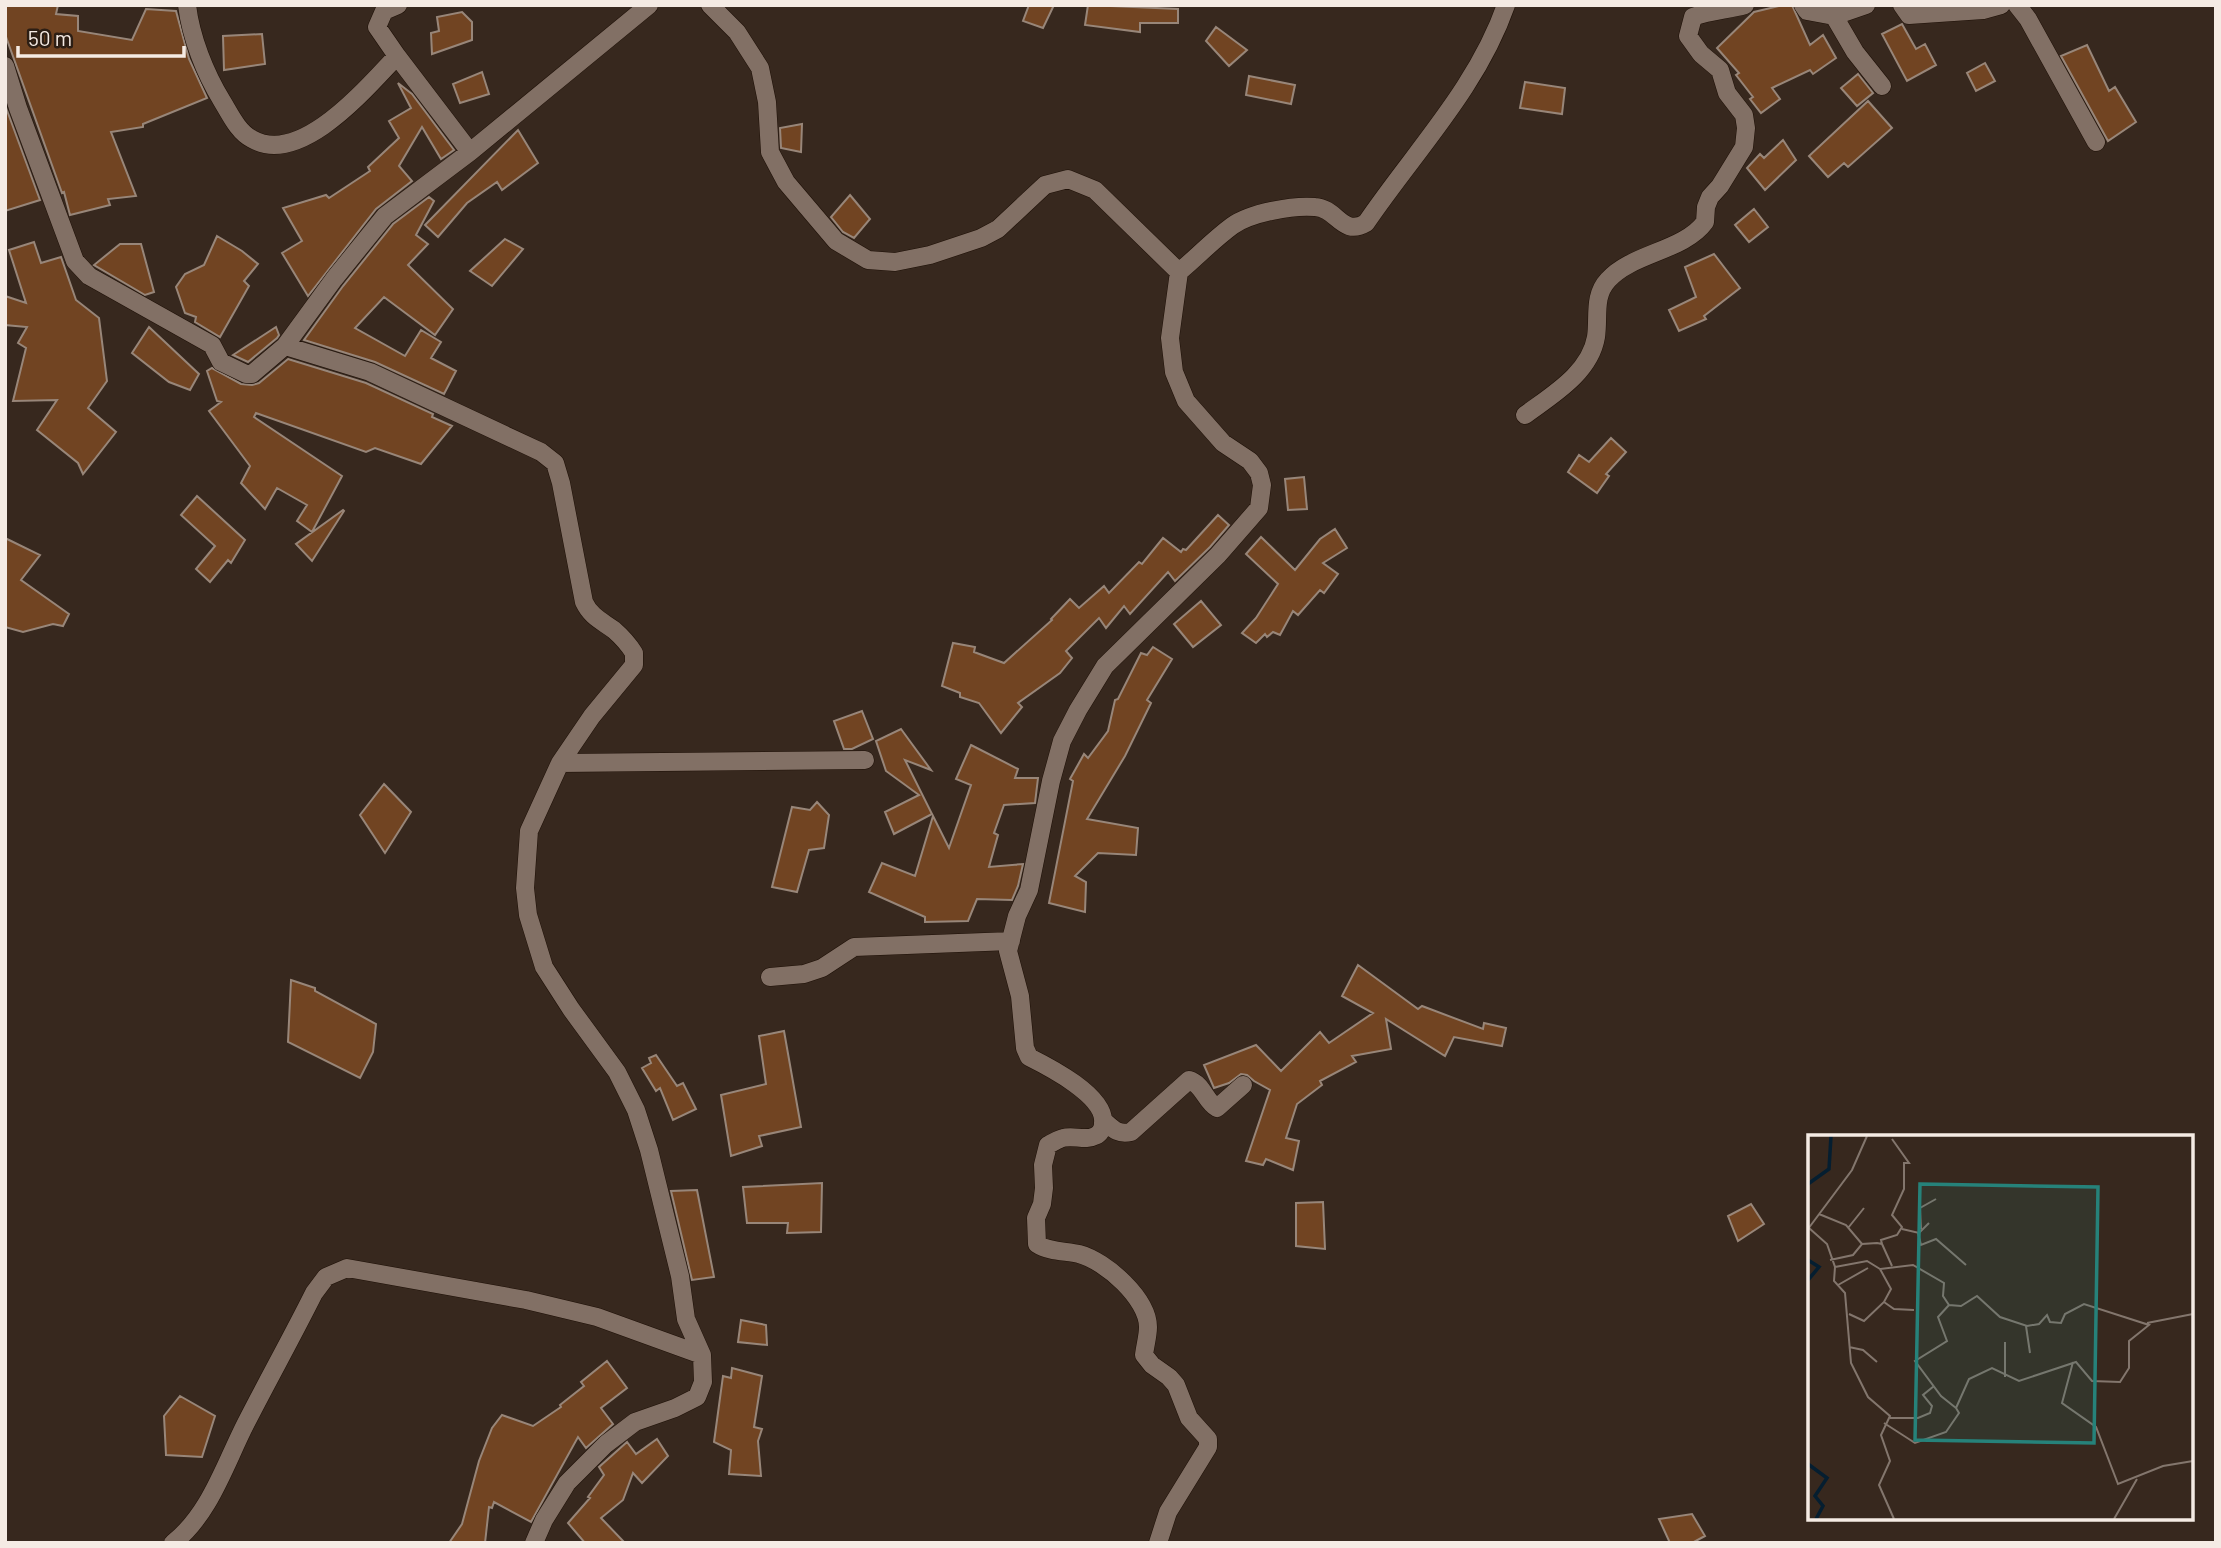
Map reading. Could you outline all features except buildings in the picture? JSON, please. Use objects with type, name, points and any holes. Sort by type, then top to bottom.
[{"type":"street","points":[[187,5],[189,20],[212,84],[238,126],[251,139],[265,144],[289,143],[318,129],[359,97],[397,56]]},
{"type":"street","points":[[398,5],[384,11],[377,27],[470,152]]},
{"type":"street","points":[[5,66],[75,261],[89,276],[212,345],[221,362],[246,374],[252,374],[285,346],[385,216],[470,152],[649,5]]},
{"type":"street","points":[[710,5],[737,32],[760,68],[767,102],[771,152],[786,182],[836,241],[868,260],[895,262],[930,255],[981,238],[998,229],[1045,185],[1069,179],[1095,190],[1179,272]]},
{"type":"street","points":[[1158,1543],[1168,1512],[1208,1447],[1208,1439],[1189,1418],[1176,1385],[1152,1366],[1144,1354],[1148,1328],[1144,1308],[1115,1273],[1081,1255],[1040,1247],[1035,1240],[1036,1219],[1044,1188],[1043,1165],[1048,1145],[1060,1138],[1093,1138],[1101,1131],[1104,1121],[1101,1110],[1081,1089],[1064,1076],[1029,1057],[1023,1036],[1020,996],[1008,951],[1010,941],[1017,916],[1029,890],[1062,741],[1078,710],[1105,666],[1218,555],[1259,508],[1262,485],[1259,473],[1250,461],[1223,443],[1186,401],[1174,372],[1170,338],[1179,272],[1234,225],[1251,217],[1318,206],[1351,227],[1356,228],[1366,223],[1477,71],[1497,32],[1506,5]]},
{"type":"street","points":[[1525,415],[1569,382],[1581,368],[1596,338],[1598,299],[1607,281],[1619,270],[1690,236],[1705,222],[1710,197],[1744,147],[1746,128],[1744,115],[1727,93],[1720,70],[1701,54],[1688,36],[1693,16],[1711,10],[1729,10],[1745,5]]},
{"type":"street","points":[[1803,5],[1807,11],[1834,16],[1866,5]]},
{"type":"street","points":[[1902,5],[1909,15],[1983,10],[2001,5]]},
{"type":"street","points":[[2017,5],[2028,19],[2096,142]]},
{"type":"street","points":[[1834,16],[1854,52],[1882,86]]},
{"type":"street","points":[[285,346],[370,372],[541,452],[555,463],[584,602],[592,615],[616,631],[635,653],[634,664],[592,716],[560,763],[529,831],[525,888],[528,915],[544,967],[570,1009],[617,1072],[636,1110],[649,1150],[680,1276],[686,1319],[702,1355],[703,1382],[696,1397],[675,1408],[635,1422],[606,1444],[567,1483],[544,1520],[534,1543]]},
{"type":"street","points":[[560,763],[864,760]]},
{"type":"street","points":[[771,977],[804,974],[822,968],[854,947],[1010,941]]},
{"type":"street","points":[[1104,1121],[1115,1131],[1131,1132],[1189,1080],[1198,1084],[1212,1106],[1217,1108],[1243,1085]]},
{"type":"street","points":[[173,1543],[189,1531],[215,1488],[245,1424],[314,1293],[326,1277],[346,1268],[501,1296],[597,1317],[702,1355]]}]
